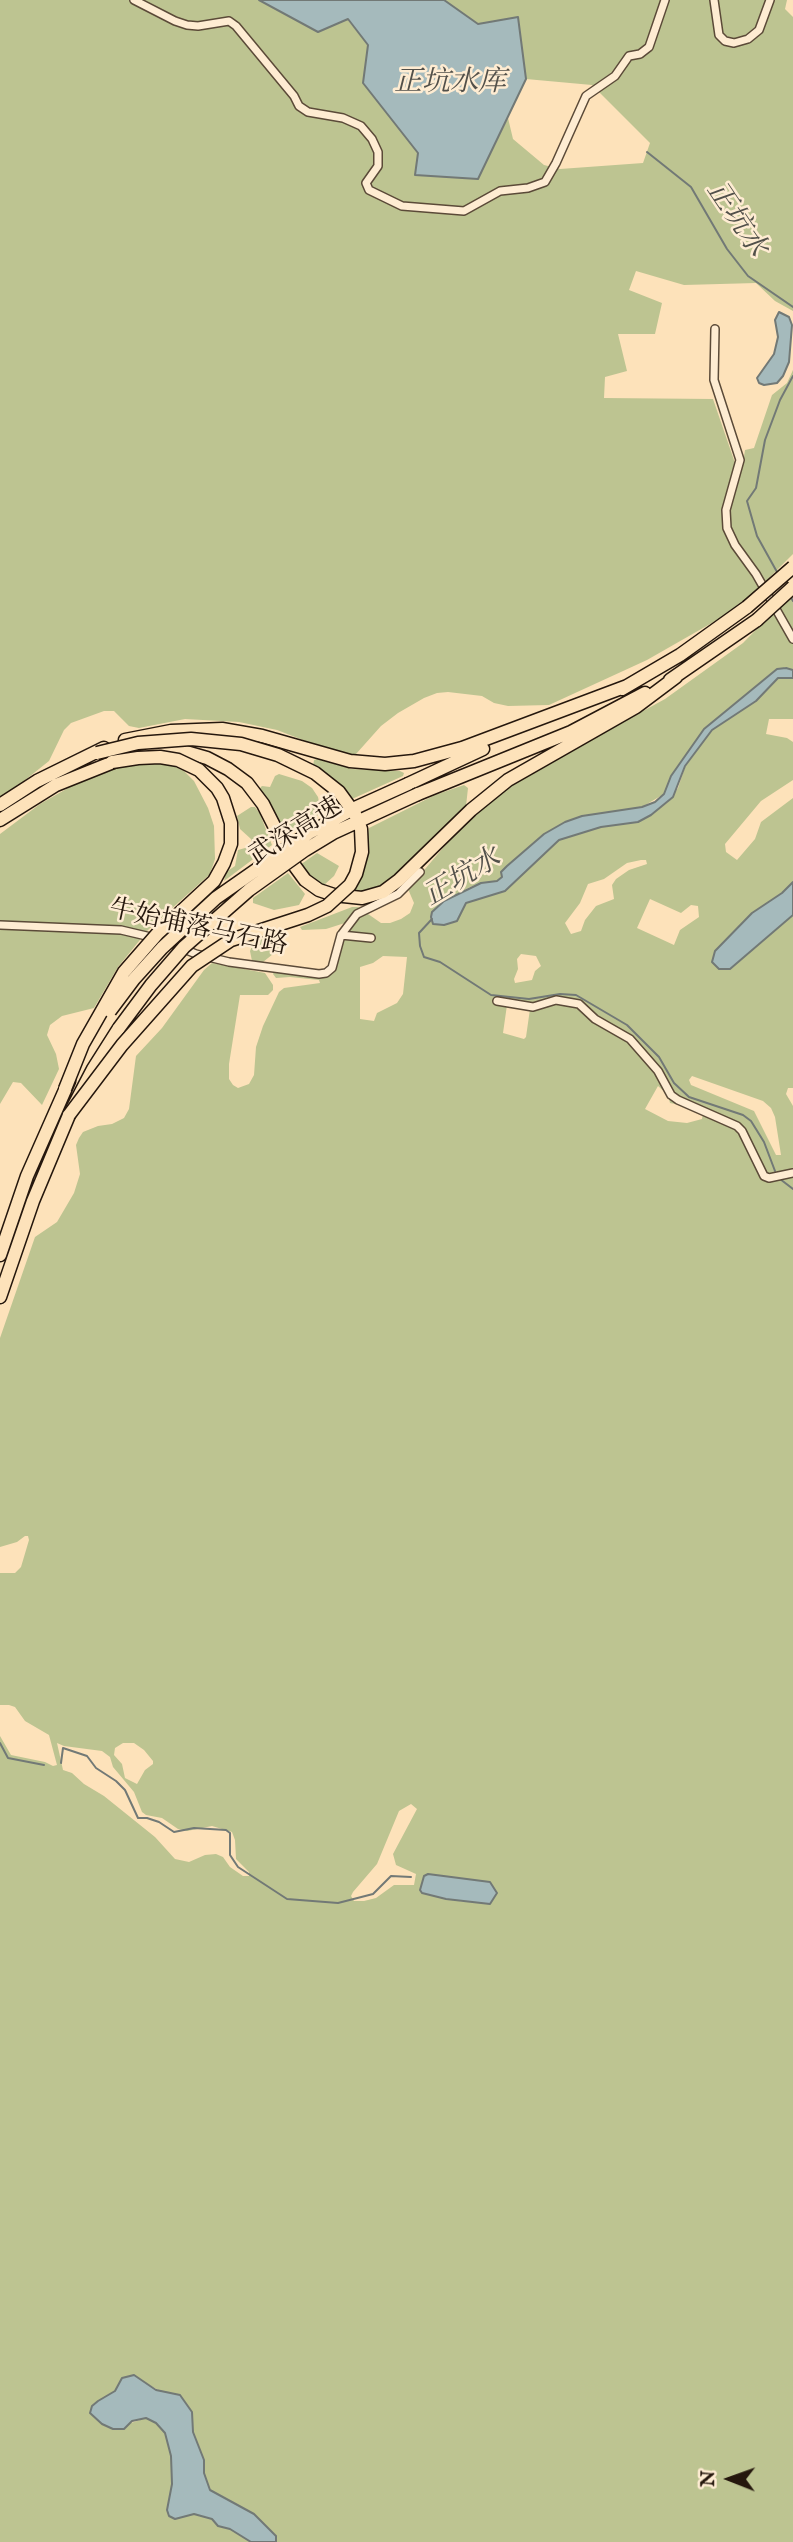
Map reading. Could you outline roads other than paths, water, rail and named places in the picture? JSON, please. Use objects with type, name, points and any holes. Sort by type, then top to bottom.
[{"type":"highway","name":"武深高速","points":[[0,1255],[21,1194],[58,1104],[95,1034],[134,979],[162,948],[226,891],[309,833],[357,807],[447,764],[627,687],[680,655],[747,607],[793,567]]},
{"type":"highway","name":"武深高速","points":[[0,1297],[33,1201],[69,1115],[93,1069],[151,985],[184,947],[248,890],[333,833],[418,793],[571,732],[676,677],[757,620],[793,587]]},
{"type":"highway","points":[[0,820],[56,785],[112,762],[134,755],[167,750],[186,752],[215,761],[238,776],[255,793],[305,880],[319,890],[334,895],[362,898],[383,892],[399,880],[471,810],[513,776],[613,721],[676,677]]},
{"type":"highway","points":[[97,753],[105,747],[128,739],[162,732],[222,729],[262,736],[350,761],[385,764],[414,761],[462,748],[627,687]]},
{"type":"highway","points":[[0,805],[37,781],[97,753],[138,743],[191,739],[232,742],[278,755],[315,774],[339,792],[355,814],[361,829],[362,852],[350,885],[327,906],[232,940],[192,966],[122,1045],[69,1115]]},
{"type":"highway","points":[[65,1089],[83,1044],[124,972],[158,933],[214,881],[230,845],[231,823],[223,798],[199,770],[170,758],[149,757],[112,762]]},
{"type":"street","points":[[134,0],[187,25],[229,21],[295,96],[299,106],[308,112],[343,118],[361,126],[372,139],[378,152],[378,166],[366,183],[369,190],[402,206],[464,211],[500,191],[528,188],[545,182],[586,96],[615,76],[629,56],[640,54],[649,47],[664,0]]},
{"type":"street","points":[[714,0],[719,35],[725,41],[734,43],[748,39],[759,30],[770,0]]},
{"type":"street","points":[[715,330],[714,380],[740,460],[726,510],[727,528],[793,639]]},
{"type":"street","name":"牛始埔落马石路","points":[[0,925],[131,931],[196,954],[229,962],[319,974],[332,968],[341,935],[357,914],[393,897],[420,872]]},
{"type":"street","points":[[341,935],[371,938]]},
{"type":"street","points":[[497,1001],[533,1006],[556,1000],[579,1003],[596,1019],[630,1039],[658,1071],[671,1095],[737,1126],[764,1176],[769,1178],[793,1173]]},
{"type":"water","name":"正坑水库","points":[[259,0],[444,0],[478,24],[518,17],[526,79],[478,179],[415,175],[418,153],[363,83],[368,45],[348,19],[318,32]]},
{"type":"water","points":[[779,312],[789,317],[792,325],[789,362],[777,383],[764,385],[759,383],[757,378],[774,354],[778,337],[775,320]]},
{"type":"water","points":[[777,669],[793,670],[793,678],[778,678],[756,701],[712,730],[685,766],[673,797],[651,815],[638,822],[601,827],[559,840],[505,891],[466,903],[457,921],[444,925],[433,924],[432,912],[444,901],[481,883],[497,881],[507,866],[544,834],[565,822],[582,816],[642,807],[655,802],[664,794],[671,776],[704,729]]},
{"type":"water","points":[[793,882],[793,915],[730,969],[719,969],[712,962],[715,951],[752,913],[782,893]]},
{"type":"water","points":[[428,1874],[490,1882],[497,1893],[490,1904],[422,1893],[420,1890],[424,1876]]},
{"type":"water","points":[[134,2375],[156,2390],[180,2395],[192,2412],[193,2432],[204,2460],[204,2473],[210,2490],[254,2514],[276,2536],[276,2542],[251,2542],[230,2529],[218,2526],[212,2519],[194,2514],[175,2519],[169,2516],[167,2510],[172,2484],[171,2456],[165,2433],[156,2423],[146,2418],[132,2421],[124,2429],[113,2429],[102,2424],[90,2413],[92,2406],[115,2391],[122,2378]]},
{"type":"waterway","name":"正坑水","points":[[647,152],[691,187],[727,249],[748,276],[793,307]]},
{"type":"waterway","name":"正坑水","points":[[777,572],[757,536],[747,501],[756,488],[765,440],[780,400],[793,376]]},
{"type":"waterway","name":"正坑水","points":[[790,596],[793,601]]},
{"type":"waterway","name":"正坑水","points":[[432,919],[419,933],[424,957],[440,962],[491,995],[529,999],[560,994],[576,995],[627,1025],[659,1057],[674,1083],[689,1097],[743,1115],[751,1121],[764,1142],[775,1171]]},
{"type":"waterway","name":"正坑水","points":[[780,1179],[793,1189]]},
{"type":"waterway","points":[[0,1743],[8,1758],[44,1765]]},
{"type":"waterway","points":[[61,1763],[63,1748],[87,1756],[96,1768],[125,1790],[138,1818],[159,1822],[174,1832],[194,1828],[226,1830],[230,1833],[230,1855],[238,1867],[287,1899],[338,1903],[373,1894],[391,1876],[411,1877]]}]
